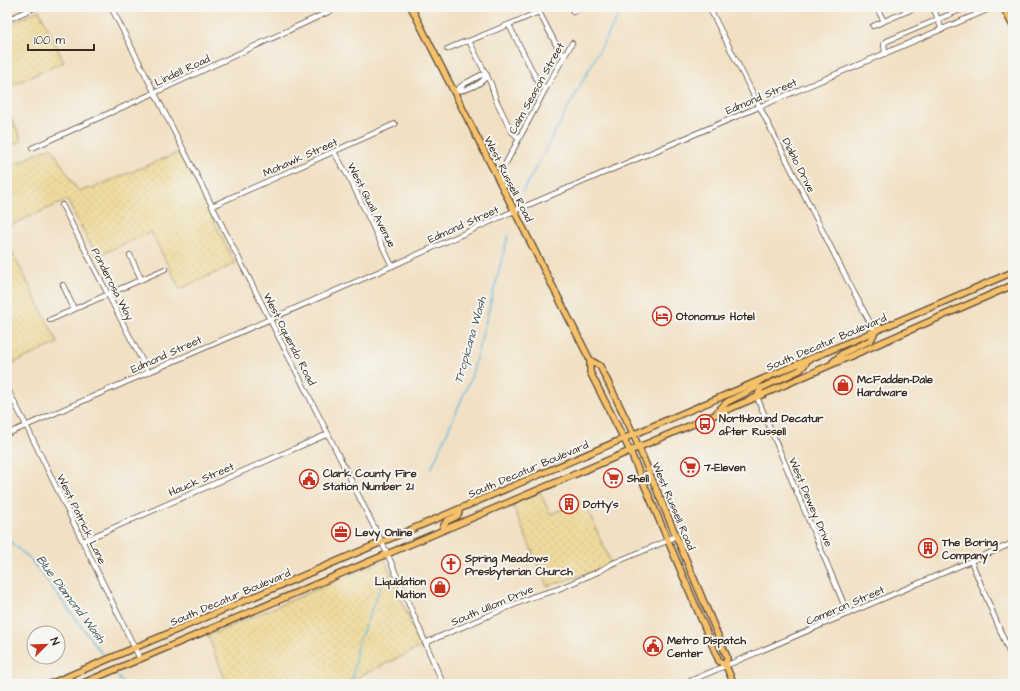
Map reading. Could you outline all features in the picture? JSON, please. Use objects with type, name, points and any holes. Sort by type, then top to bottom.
[{"type":"main road","name":"West Russell Road","points":[[411,7],[590,360],[590,372],[630,451],[719,661],[726,666]]},
{"type":"main road","points":[[1003,7],[1013,26]]},
{"type":"main road","points":[[1011,7],[1013,11]]},
{"type":"main road","name":"South Decatur Boulevard","points":[[50,684],[1013,272]]},
{"type":"main road","name":"South Decatur Boulevard","points":[[81,684],[712,416],[1013,285]]},
{"type":"main road","points":[[828,365],[843,353],[871,340],[875,332]]},
{"type":"main road","name":"West Russell Road","points":[[590,360],[600,366],[633,435],[727,656],[726,666],[734,684]]},
{"type":"main road","points":[[757,396],[761,388],[800,370],[807,361]]},
{"type":"main road","points":[[712,416],[727,402],[755,388],[759,381]]},
{"type":"main road","points":[[442,530],[446,522],[458,515],[458,510]]},
{"type":"street","points":[[7,20],[36,7]]},
{"type":"street","name":"West Oquendo Road","points":[[110,7],[382,542],[443,684]]},
{"type":"street","name":"Lindell Road","points":[[32,148],[339,7]]},
{"type":"street","points":[[573,12],[582,7]]},
{"type":"street","name":"Diablo Drive","points":[[709,7],[875,332]]},
{"type":"street","points":[[876,7],[884,21]]},
{"type":"street","points":[[873,26],[910,8],[917,7]]},
{"type":"street","points":[[933,7],[942,30]]},
{"type":"street","points":[[886,54],[884,44],[887,41],[968,7],[980,13]]},
{"type":"street","name":"Edmond Street","points":[[7,434],[270,320],[514,211],[994,7]]},
{"type":"street","points":[[447,49],[464,42],[469,42],[509,25],[538,10],[560,52],[564,56]]},
{"type":"street","points":[[949,14],[954,25]]},
{"type":"street","points":[[509,25],[539,84],[546,88]]},
{"type":"street","points":[[469,42],[487,75],[496,100],[511,131],[519,138]]},
{"type":"street","name":"Calm Season Street","points":[[506,164],[546,88],[572,43]]},
{"type":"street","points":[[454,92],[464,84],[481,75],[487,75]]},
{"type":"street","name":"Mohawk Street","points":[[212,206],[395,124]]},
{"type":"street","name":"West Quail Avenue","points":[[334,152],[392,266]]},
{"type":"street","name":"Ponderosa Way","points":[[62,205],[148,372]]},
{"type":"street","points":[[130,255],[141,280]]},
{"type":"street","points":[[50,320],[165,269]]},
{"type":"street","points":[[63,285],[74,309]]},
{"type":"street","name":"West Patrick Lane","points":[[7,388],[140,659]]},
{"type":"street","name":"West Dewey Drive","points":[[757,396],[848,614]]},
{"type":"street","name":"Hauck Street","points":[[82,541],[328,434]]},
{"type":"street","name":"South Ullom Drive","points":[[425,643],[532,597],[556,590],[600,571],[611,564],[667,541],[675,536]]},
{"type":"street","name":"Cameron Street","points":[[684,684],[1013,543]]},
{"type":"street","points":[[971,561],[1013,661]]},
{"type":"sand","points":[[39,10],[64,62],[12,85],[7,76],[7,26]]},
{"type":"sand","points":[[7,110],[22,140],[7,147]]},
{"type":"sand","points":[[51,147],[78,191],[92,188],[180,152],[235,264],[180,289],[151,232],[97,256],[67,200],[7,227],[7,168]]},
{"type":"sand","points":[[7,242],[58,343],[7,366]]},
{"type":"sand","points":[[540,492],[550,514],[584,501],[612,566],[547,586],[512,504]]},
{"type":"sand","points":[[385,560],[421,647],[343,684],[227,684],[208,636]]},
{"type":"waterway","name":"Tropicana Wash","points":[[523,191],[623,7]]},
{"type":"waterway","name":"Tropicana Wash","points":[[431,469],[471,378],[508,236]]},
{"type":"waterway","name":"Blue Diamond Wash","points":[[7,539],[32,561],[102,654]]},
{"type":"waterway","points":[[352,684],[357,646],[382,583]]},
{"type":"waterway","points":[[118,677],[123,684]]},
{"type":"place","name":"Otonomus Hotel","points":[[662,316]]},
{"type":"place","name":"McFadden-Dale Hardware","points":[[843,385]]},
{"type":"place","name":"Northbound Decatur after Russell","points":[[705,424]]},
{"type":"place","name":"7-Eleven","points":[[690,467]]},
{"type":"place","name":"Shell","points":[[613,478]]},
{"type":"place","name":"Clark County Fire Station Number 21","points":[[309,479]]},
{"type":"place","name":"Dotty’s","points":[[569,504]]},
{"type":"place","name":"Levy Online","points":[[341,532]]},
{"type":"place","name":"The Boring Company","points":[[928,548]]},
{"type":"place","name":"Spring Meadows Presbyterian Church","points":[[451,564]]},
{"type":"place","name":"Liquidation Nation","points":[[440,587]]},
{"type":"place","name":"Metro Dispatch Center","points":[[653,646]]}]
